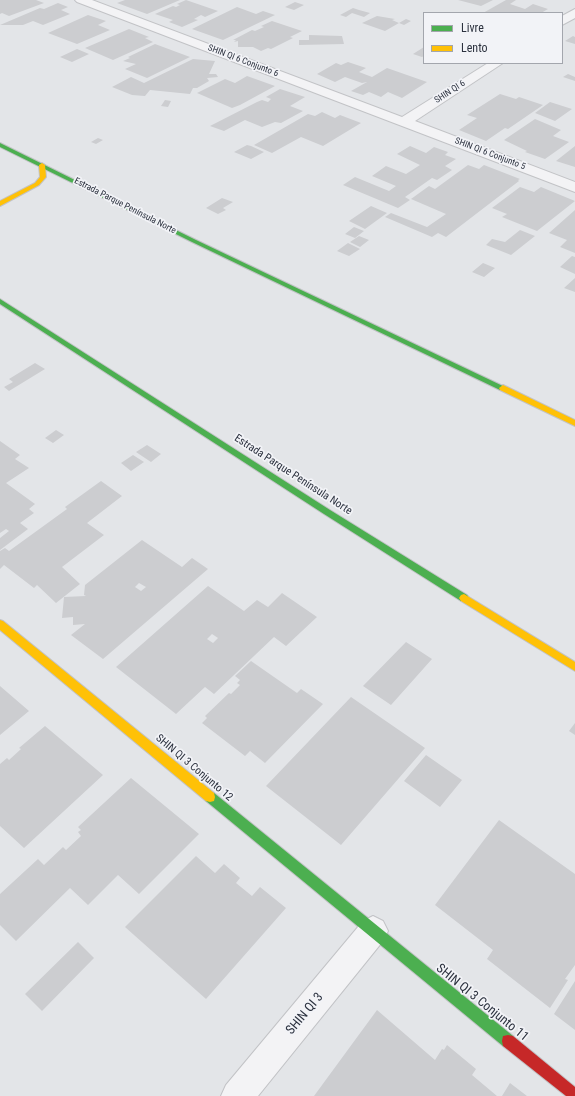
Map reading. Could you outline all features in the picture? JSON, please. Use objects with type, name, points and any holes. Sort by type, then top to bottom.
[{"type":"main road","name":"Estrada Parque Península Norte","points":[[0,144],[201,244],[575,424]]},
{"type":"main road","points":[[0,204],[36,184],[43,178],[42,165]]},
{"type":"main road","name":"Estrada Parque Península Norte","points":[[0,301],[327,512],[575,667]]},
{"type":"main road","name":"SHIN QI 3 Conjunto 12","points":[[0,624],[373,931]]},
{"type":"main road","name":"SHIN QI 3 Conjunto 11","points":[[373,931],[575,1095]]},
{"type":"street","name":"SHIN QI 6 Conjunto 6","points":[[81,0],[404,122]]},
{"type":"street","points":[[563,20],[575,13]]},
{"type":"street","name":"SHIN QI 6","points":[[404,122],[495,64]]},
{"type":"street","name":"SHIN QI 6 Conjunto 5","points":[[404,122],[575,187]]},
{"type":"street","name":"SHIN QI 3","points":[[237,1096],[373,931]]},
{"type":"building","points":[[0,0],[36,0],[44,3],[9,16],[2,13],[0,14]]},
{"type":"building","points":[[125,0],[180,0],[147,14],[117,3]]},
{"type":"building","points":[[186,0],[218,11],[205,17],[201,15],[194,19],[198,20],[182,27],[169,22],[173,20],[155,14],[173,6],[176,7],[180,5],[177,4]]},
{"type":"building","points":[[458,0],[493,0],[481,6]]},
{"type":"building","points":[[506,0],[516,0],[510,4],[525,9],[533,4],[548,9],[543,12],[485,12]]},
{"type":"building","points":[[295,2],[304,5],[294,10],[285,7]]},
{"type":"building","points":[[58,3],[68,7],[61,10],[70,14],[43,25],[33,21],[23,25],[0,25],[40,8],[44,9]]},
{"type":"building","points":[[237,7],[256,14],[263,11],[275,15],[223,40],[192,29]]},
{"type":"building","points":[[353,8],[370,13],[364,17],[352,13],[346,17],[340,15]]},
{"type":"building","points":[[88,15],[106,21],[98,25],[110,30],[77,44],[48,33]]},
{"type":"building","points":[[377,16],[395,19],[392,20],[399,23],[385,31],[362,23]]},
{"type":"building","points":[[406,19],[411,21],[404,25],[399,23]]},
{"type":"building","points":[[272,21],[302,31],[290,37],[293,38],[271,49],[268,48],[261,51],[253,47],[238,47],[238,41],[234,42],[236,40],[233,40],[252,30],[255,31],[264,27],[261,26]]},
{"type":"building","points":[[129,29],[149,37],[145,38],[153,42],[113,60],[85,48]]},
{"type":"building","points":[[309,35],[342,36],[344,44],[299,45],[299,40],[309,40]]},
{"type":"building","points":[[573,36],[575,37],[575,44],[565,41]]},
{"type":"building","points":[[155,44],[190,57],[147,78],[125,69],[136,64],[123,61]]},
{"type":"building","points":[[423,48],[423,56],[413,54]]},
{"type":"building","points":[[77,49],[89,54],[72,62],[60,57]]},
{"type":"building","points":[[193,59],[215,61],[209,74],[216,74],[218,77],[207,78],[209,81],[197,88],[193,88],[190,94],[150,90],[145,96],[132,95],[112,87],[131,77],[144,83]]},
{"type":"building","points":[[348,62],[366,68],[359,72],[372,77],[387,68],[427,82],[402,98],[388,92],[381,97],[369,92],[363,95],[351,91],[367,82],[362,83],[345,77],[335,82],[317,74],[336,63],[341,65]]},
{"type":"building","points":[[568,74],[575,77],[575,81],[563,77]]},
{"type":"building","points":[[247,76],[275,86],[232,108],[197,93],[225,79],[235,83]]},
{"type":"building","points":[[280,89],[305,97],[290,106],[303,111],[281,123],[275,122],[262,127],[245,120],[224,131],[210,126],[257,102],[262,100],[268,102],[271,99],[266,97]]},
{"type":"building","points":[[500,94],[516,99],[519,97],[543,105],[508,129],[505,128],[486,141],[459,130],[477,118],[467,115]]},
{"type":"building","points":[[165,100],[171,101],[168,107],[161,106]]},
{"type":"building","points":[[550,102],[572,109],[555,121],[535,113]]},
{"type":"building","points":[[322,112],[335,118],[340,115],[361,123],[323,146],[301,137],[272,153],[254,145],[308,114],[315,116]]},
{"type":"building","points":[[535,119],[561,130],[553,136],[569,142],[545,159],[525,152],[527,151],[504,140]]},
{"type":"building","points":[[98,138],[103,140],[96,144],[91,142]]},
{"type":"building","points":[[247,145],[264,152],[251,159],[234,152]]},
{"type":"building","points":[[410,146],[426,153],[434,147],[448,152],[445,155],[456,159],[445,166],[452,170],[437,180],[432,178],[405,197],[410,200],[398,208],[343,185],[355,177],[389,191],[396,186],[372,176],[386,166],[406,174],[420,165],[397,154]]},
{"type":"building","points":[[575,146],[575,167],[556,161]]},
{"type":"building","points":[[468,165],[479,169],[484,165],[520,179],[446,237],[438,233],[432,237],[385,217],[391,213],[427,227],[446,214],[411,199],[429,186],[435,189]]},
{"type":"building","points":[[520,187],[534,192],[541,187],[575,201],[537,231],[502,217],[507,214],[492,208]]},
{"type":"building","points":[[222,198],[233,202],[223,208],[226,210],[218,214],[206,208]]},
{"type":"building","points":[[371,206],[387,213],[365,229],[349,221]]},
{"type":"building","points":[[575,210],[575,253],[560,247],[567,240],[549,233]]},
{"type":"building","points":[[354,227],[364,231],[355,238],[345,234]]},
{"type":"building","points":[[520,230],[535,236],[511,255],[486,245],[492,239],[505,242]]},
{"type":"building","points":[[359,236],[369,240],[360,247],[350,242]]},
{"type":"building","points":[[348,243],[360,249],[349,256],[337,251]]},
{"type":"building","points":[[572,256],[575,257],[575,274],[560,267]]},
{"type":"building","points":[[483,263],[495,268],[484,277],[472,272]]},
{"type":"building","points":[[575,278],[575,292],[564,288]]},
{"type":"building","points":[[35,363],[45,369],[9,391],[4,387],[13,382],[9,379]]},
{"type":"building","points":[[56,430],[64,435],[53,443],[45,438]]},
{"type":"building","points":[[0,441],[20,455],[15,459],[29,468],[6,483],[35,504],[29,509],[34,513],[20,523],[28,529],[0,550],[0,538],[9,531],[6,529],[0,533]]},
{"type":"building","points":[[147,445],[161,454],[151,462],[136,452]]},
{"type":"building","points":[[133,455],[144,462],[131,471],[121,463]]},
{"type":"building","points":[[101,481],[122,496],[87,523],[104,535],[62,567],[80,584],[56,603],[37,585],[34,588],[4,565],[0,569],[0,551],[5,548],[9,551],[67,509],[65,507]]},
{"type":"building","points":[[142,540],[182,567],[192,558],[208,569],[103,659],[71,635],[85,624],[73,625],[73,617],[62,618],[64,597],[86,596],[84,595],[85,585]],"holes":[[[139,583],[146,587],[141,591],[135,587]]]},
{"type":"building","points":[[208,586],[244,611],[257,600],[268,607],[282,593],[317,617],[286,646],[274,637],[214,694],[205,687],[176,714],[116,667]],"holes":[[[212,634],[218,638],[213,643],[207,639]]]},
{"type":"building","points":[[406,642],[432,659],[391,705],[363,686]]},
{"type":"building","points":[[251,661],[297,693],[301,689],[323,704],[265,763],[250,751],[245,756],[202,723],[207,718],[205,716],[229,693],[231,694],[240,685],[237,683],[240,680],[235,676]]},
{"type":"building","points":[[0,686],[29,711],[0,735]]},
{"type":"building","points":[[351,697],[425,748],[341,845],[266,786]]},
{"type":"building","points":[[575,723],[575,735],[569,731]]},
{"type":"building","points":[[45,726],[103,775],[24,848],[0,826],[0,764],[7,758],[9,760],[21,749],[19,748]]},
{"type":"building","points":[[426,755],[462,780],[440,807],[404,781]]},
{"type":"building","points":[[131,778],[199,834],[139,894],[118,875],[88,905],[70,888],[16,941],[0,925],[0,894],[38,859],[44,865],[63,847],[66,850],[81,836],[78,832],[81,830],[78,827]]},
{"type":"building","points":[[499,820],[575,874],[575,965],[565,979],[568,980],[550,1008],[487,959],[493,950],[435,905]]},
{"type":"building","points":[[196,856],[215,873],[224,864],[240,878],[236,883],[252,896],[260,887],[286,908],[206,999],[125,927]]},
{"type":"building","points":[[78,942],[94,958],[42,1011],[25,994]]},
{"type":"building","points":[[575,981],[575,1030],[554,1014]]},
{"type":"building","points":[[377,1010],[435,1060],[442,1049],[444,1050],[447,1045],[476,1069],[472,1075],[497,1096],[314,1096]]},
{"type":"building","points":[[510,1083],[527,1096],[502,1096]]},
{"type":"traffic: fast","points":[[0,145],[194,241],[503,388]]},
{"type":"traffic: fast","points":[[0,301],[327,512],[464,598]]},
{"type":"traffic: fast","points":[[210,797],[508,1041]]},
{"type":"traffic: slow","points":[[0,204],[37,184],[43,177],[42,165]]},
{"type":"traffic: slow","points":[[503,388],[575,423]]},
{"type":"traffic: slow","points":[[464,598],[575,667]]},
{"type":"traffic: slow","points":[[0,624],[210,797]]},
{"type":"traffic: jam","points":[[508,1041],[575,1095]]}]
